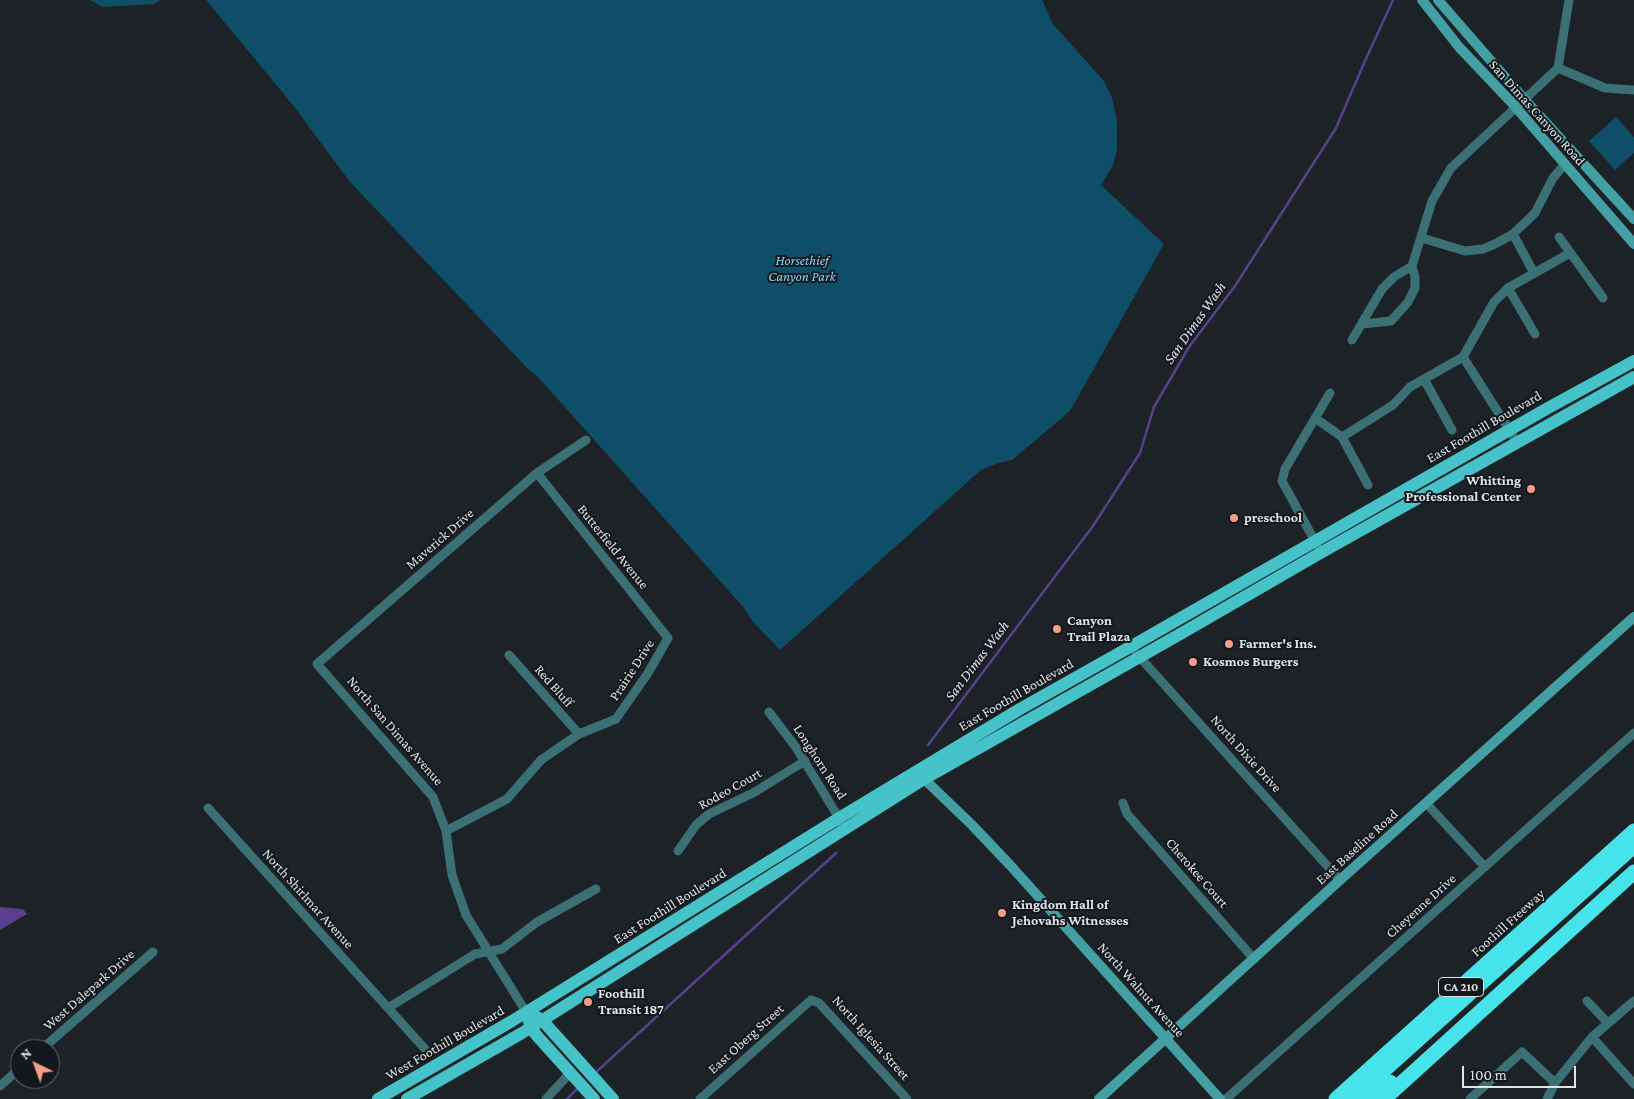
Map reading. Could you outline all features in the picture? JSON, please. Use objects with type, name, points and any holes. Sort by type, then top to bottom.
[{"type":"highway","name":"Foothill Freeway","points":[[1336,1099],[1634,831]]},
{"type":"highway","points":[[1352,1099],[1634,846]]},
{"type":"highway","name":"CA 210","points":[[1384,1099],[1634,872]]},
{"type":"highway","points":[[1371,1099],[1549,938],[1571,928]]},
{"type":"main road","name":"San Dimas Canyon Road","points":[[1422,0],[1458,47],[1515,108],[1634,244]]},
{"type":"main road","name":"San Dimas Canyon Road","points":[[1438,0],[1525,100],[1634,219]]},
{"type":"main road","name":"East Foothill Boulevard","points":[[526,1012],[842,823],[920,775],[1020,709],[1135,652],[1318,547],[1509,430],[1634,361]]},
{"type":"main road","name":"East Foothill Boulevard","points":[[1318,547],[1517,442],[1634,377]]},
{"type":"main road","name":"East Baseline Road","points":[[1101,1098],[1340,880],[1634,617]]},
{"type":"main road","name":"North Walnut Avenue","points":[[920,775],[984,837],[1220,1099]]},
{"type":"main road","name":"East Foothill Boulevard","points":[[542,1020],[842,823]]},
{"type":"main road","points":[[526,1012],[542,1020],[613,1099]]},
{"type":"main road","name":"North San Dimas Avenue","points":[[526,1012],[530,1027],[594,1099]]},
{"type":"main road","name":"West Foothill Boulevard","points":[[378,1099],[526,1012]]},
{"type":"main road","points":[[407,1099],[542,1020]]},
{"type":"street","points":[[1362,324],[1391,321],[1408,302],[1415,288],[1412,266],[1432,201],[1451,168],[1558,68],[1568,0]]},
{"type":"street","points":[[1558,68],[1605,88],[1634,90]]},
{"type":"street","points":[[1422,238],[1465,251],[1483,249],[1513,234],[1535,213],[1553,178],[1565,164]]},
{"type":"street","points":[[1513,234],[1534,273]]},
{"type":"street","points":[[1559,237],[1603,298]]},
{"type":"street","points":[[1342,437],[1393,405],[1410,387],[1463,357],[1494,302],[1508,288],[1570,253]]},
{"type":"street","points":[[1352,340],[1382,289],[1394,277],[1412,266]]},
{"type":"street","points":[[1508,288],[1535,334]]},
{"type":"street","points":[[1463,357],[1517,442]]},
{"type":"street","points":[[1424,379],[1452,430]]},
{"type":"street","points":[[1318,547],[1282,481],[1285,469],[1330,393]]},
{"type":"street","points":[[1315,418],[1342,437],[1368,485]]},
{"type":"street","name":"Maverick Drive","points":[[317,664],[537,473],[586,440]]},
{"type":"street","name":"Butterfield Avenue","points":[[537,473],[668,638]]},
{"type":"street","name":"Prairie Drive","points":[[446,831],[507,799],[541,760],[579,734],[616,719],[648,674],[668,638]]},
{"type":"street","name":"North Dixie Drive","points":[[1135,652],[1340,880]]},
{"type":"street","name":"Red Bluff","points":[[509,655],[579,734]]},
{"type":"street","name":"North San Dimas Avenue","points":[[317,664],[433,798],[446,831],[452,875],[466,915],[526,1012]]},
{"type":"street","name":"Longhorn Road","points":[[769,712],[805,761],[842,823]]},
{"type":"street","name":"Cheyenne Drive","points":[[1226,1099],[1634,733]]},
{"type":"street","name":"Rodeo Court","points":[[678,851],[696,825],[709,814],[753,793],[805,761]]},
{"type":"street","name":"Cherokee Court","points":[[1123,803],[1127,814],[1254,959]]},
{"type":"street","points":[[1426,803],[1484,867]]},
{"type":"street","name":"North Shirlmar Avenue","points":[[208,808],[425,1049]]},
{"type":"street","points":[[388,1008],[475,954],[502,949],[538,922],[596,889]]},
{"type":"street","name":"West Dalepark Drive","points":[[53,1039],[153,952]]},
{"type":"street","name":"North Iglesia Street","points":[[811,1000],[819,1003],[904,1096]]},
{"type":"street","name":"East Oberg Street","points":[[700,1099],[811,1000]]},
{"type":"street","points":[[1587,1001],[1608,1023]]},
{"type":"street","points":[[1547,1099],[1555,1083],[1592,1037],[1634,1001]]},
{"type":"street","points":[[1592,1037],[1634,1084]]},
{"type":"street","points":[[1470,1099],[1522,1052],[1555,1083]]},
{"type":"street","points":[[0,1086],[10,1077]]},
{"type":"street","points":[[546,1099],[577,1081]]},
{"type":"street","points":[[894,1099],[904,1096]]},
{"type":"green space","points":[[90,0],[160,0],[154,4],[102,7]]},
{"type":"green space","name":"Horsethief Canyon Park","points":[[206,0],[1042,0],[1053,24],[1104,81],[1112,98],[1117,121],[1117,150],[1113,165],[1101,185],[1164,244],[1070,411],[1012,460],[981,470],[780,650],[753,622],[744,608],[538,377],[530,371],[350,182],[292,104]]},
{"type":"green space","points":[[1616,117],[1634,137],[1634,153],[1615,170],[1589,141]]},
{"type":"shaded area","points":[[0,907],[23,909],[27,914],[0,930]]},
{"type":"waterway","name":"San Dimas Wash","points":[[928,745],[1093,526],[1140,453],[1154,407],[1189,347],[1235,286],[1336,128],[1393,0]]},
{"type":"waterway","name":"San Dimas Wash","points":[[595,1073],[836,853]]},
{"type":"waterway","name":"San Dimas Wash","points":[[567,1099],[578,1088]]},
{"type":"place","name":"Whitting Professional Center","points":[[1531,489]]},
{"type":"place","name":"preschool","points":[[1234,518]]},
{"type":"place","name":"Canyon Trail Plaza","points":[[1057,629]]},
{"type":"place","name":"Farmer's Ins.","points":[[1229,644]]},
{"type":"place","name":"Kosmos Burgers","points":[[1193,662]]},
{"type":"place","name":"Kingdom Hall of Jehovahs Witnesses","points":[[1002,913]]},
{"type":"place","name":"Foothill Transit 187","points":[[588,1002]]}]
